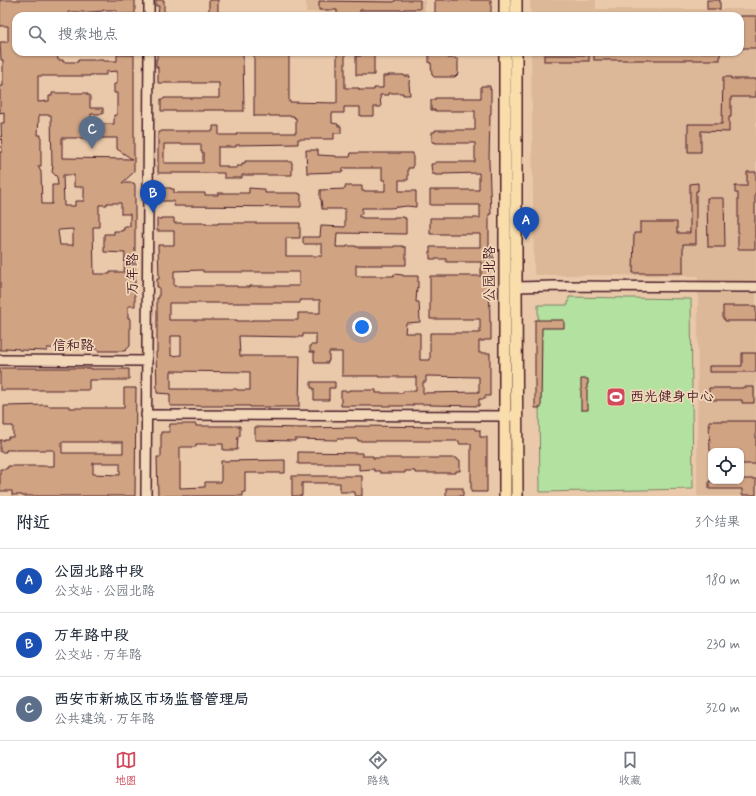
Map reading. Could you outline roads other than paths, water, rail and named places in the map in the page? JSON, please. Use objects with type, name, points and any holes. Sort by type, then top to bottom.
[{"type":"main road","points":[[505,0],[505,12]]},
{"type":"main road","points":[[516,0],[516,12]]},
{"type":"main road","name":"公园北路","points":[[505,56],[505,496]]},
{"type":"main road","name":"公园北路","points":[[516,56],[517,496]]},
{"type":"street","points":[[149,12],[150,0]]},
{"type":"street","name":"万年路","points":[[146,496],[149,56]]},
{"type":"street","points":[[516,287],[756,287]]},
{"type":"street","name":"信和路","points":[[0,360],[147,361]]},
{"type":"street","points":[[146,415],[517,416]]},
{"type":"place","name":"西安市新城区市场监督管理局","points":[[92,149]]},
{"type":"place","name":"万年路中段","points":[[153,213]]},
{"type":"place","name":"公园北路中段","points":[[526,240]]},
{"type":"place","name":"西光健身中心","points":[[616,397]]}]
